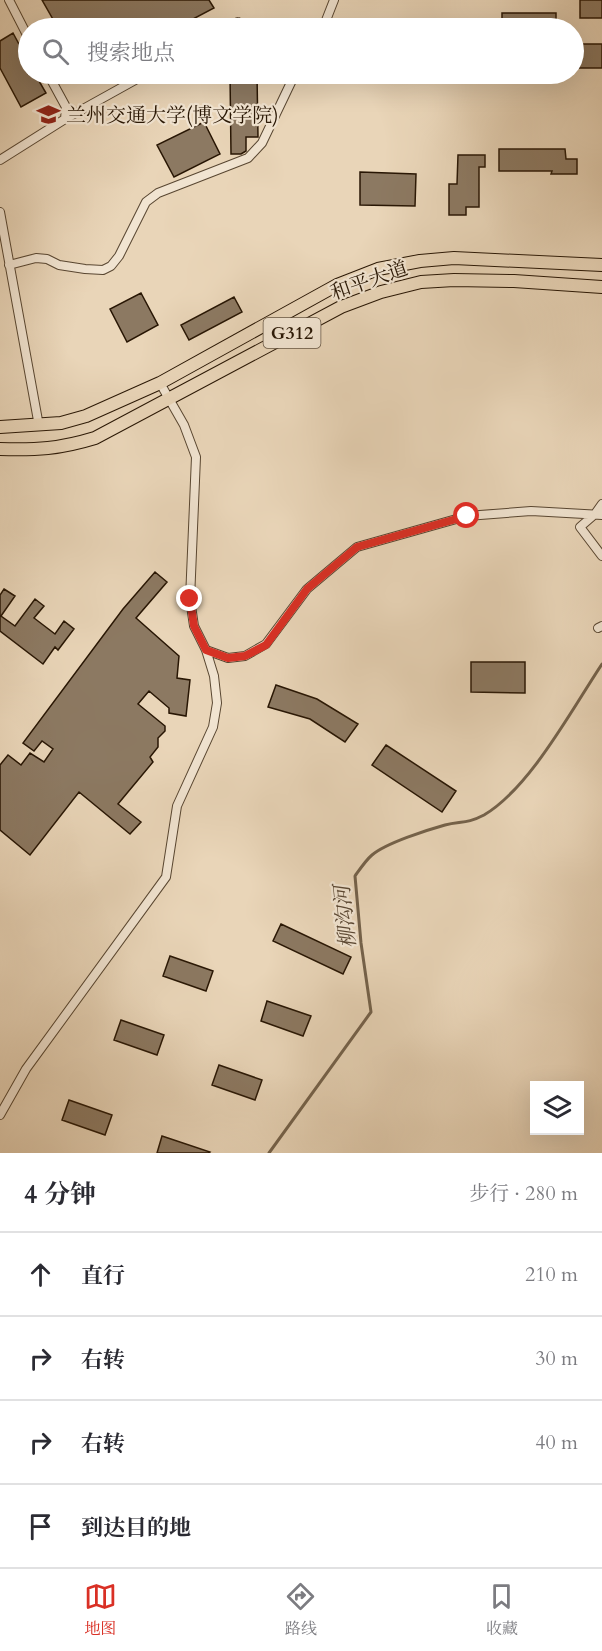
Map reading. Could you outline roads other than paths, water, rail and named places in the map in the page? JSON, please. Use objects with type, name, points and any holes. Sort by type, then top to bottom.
[{"type":"highway","name":"和平大道","points":[[0,427],[39,426],[86,416],[160,383],[337,285],[378,269],[420,261],[454,258],[602,265]]},
{"type":"highway","name":"和平大道","points":[[0,449],[40,451],[67,447],[95,438],[340,307],[391,290],[421,282],[454,280],[514,281],[602,287]]},
{"type":"street","points":[[9,0],[18,18]]},
{"type":"street","points":[[327,18],[334,0]]},
{"type":"street","points":[[53,84],[66,107],[65,119]]},
{"type":"street","points":[[0,160],[65,119],[128,84]]},
{"type":"street","points":[[9,265],[36,258],[85,269],[103,270],[111,266],[119,256],[146,202],[158,194],[248,158],[254,152],[262,142],[290,84]]},
{"type":"street","points":[[0,212],[39,426]]},
{"type":"street","points":[[0,1115],[26,1069],[166,877],[177,806],[213,727],[217,703],[215,685],[206,650],[194,626],[190,599],[196,457],[184,425],[160,383]]},
{"type":"street","points":[[602,504],[599,515],[580,527],[602,556]]},
{"type":"street","points":[[206,650],[228,658],[245,656],[266,645],[307,589],[357,547],[467,516],[531,511],[599,515]]},
{"type":"waterway","name":"柳沟河","points":[[269,1153],[371,1012],[361,943],[355,876],[378,850],[437,827],[473,820],[501,803],[534,767],[602,664]]},
{"type":"place","name":"兰州交通大学(博文学院)","points":[[48,115]]}]
